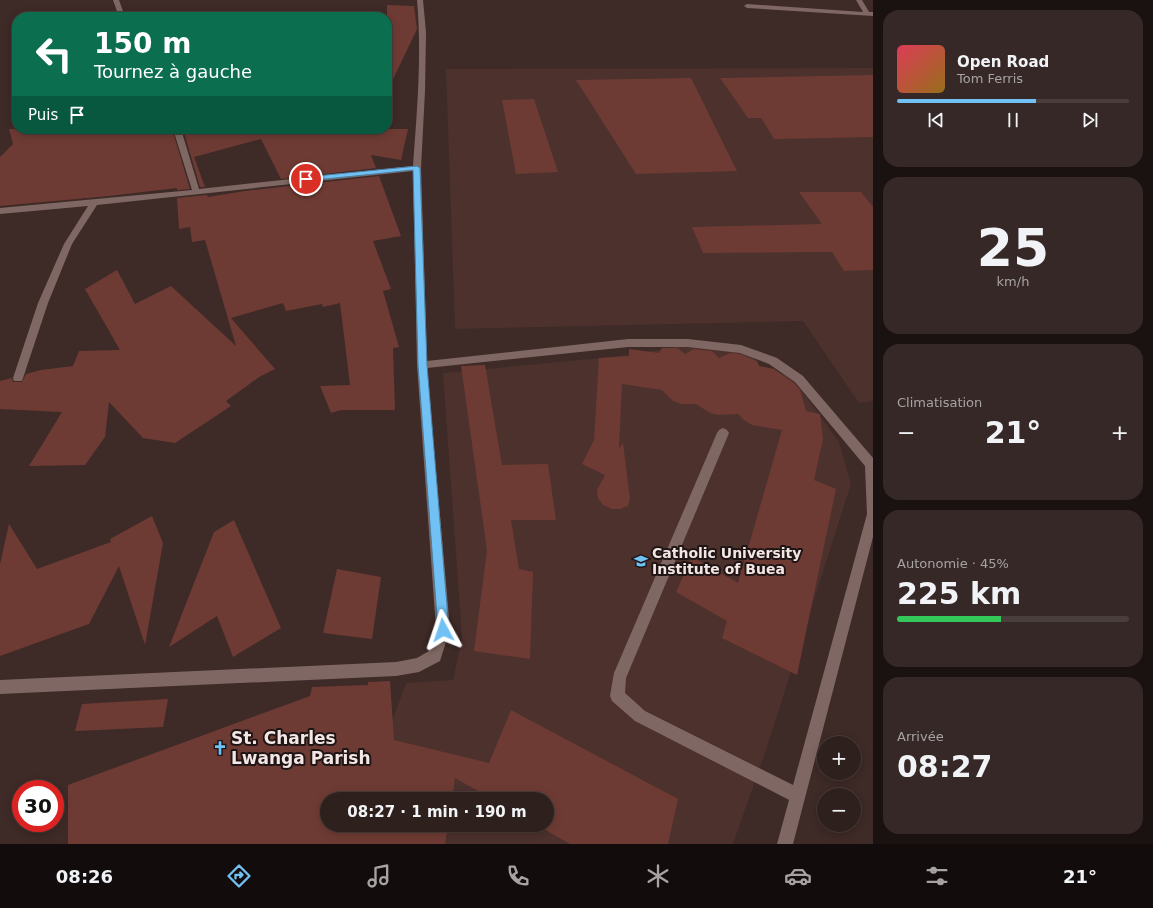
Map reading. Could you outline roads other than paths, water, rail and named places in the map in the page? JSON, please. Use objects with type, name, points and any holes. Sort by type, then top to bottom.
[{"type":"street","points":[[116,0],[120,12]]},
{"type":"street","points":[[0,687],[396,669],[419,666],[435,656],[443,630],[422,365],[417,168],[422,91],[423,32],[420,0]]},
{"type":"street","points":[[859,0],[870,14]]},
{"type":"street","points":[[747,6],[870,14]]},
{"type":"street","points":[[179,134],[196,190]]},
{"type":"street","points":[[0,211],[94,203],[196,190],[417,168]]},
{"type":"street","points":[[18,378],[43,303],[68,244],[94,203]]},
{"type":"street","points":[[422,365],[628,343],[688,343],[741,348],[773,361],[799,379],[872,461],[873,514],[785,844]]},
{"type":"street","points":[[723,433],[619,678],[616,696],[640,716],[797,796]]},
{"type":"place","name":"Catholic University Institute of Buea","points":[[641,561]]},
{"type":"place","name":"St. Charles Lwanga Parish","points":[[220,748]]}]
